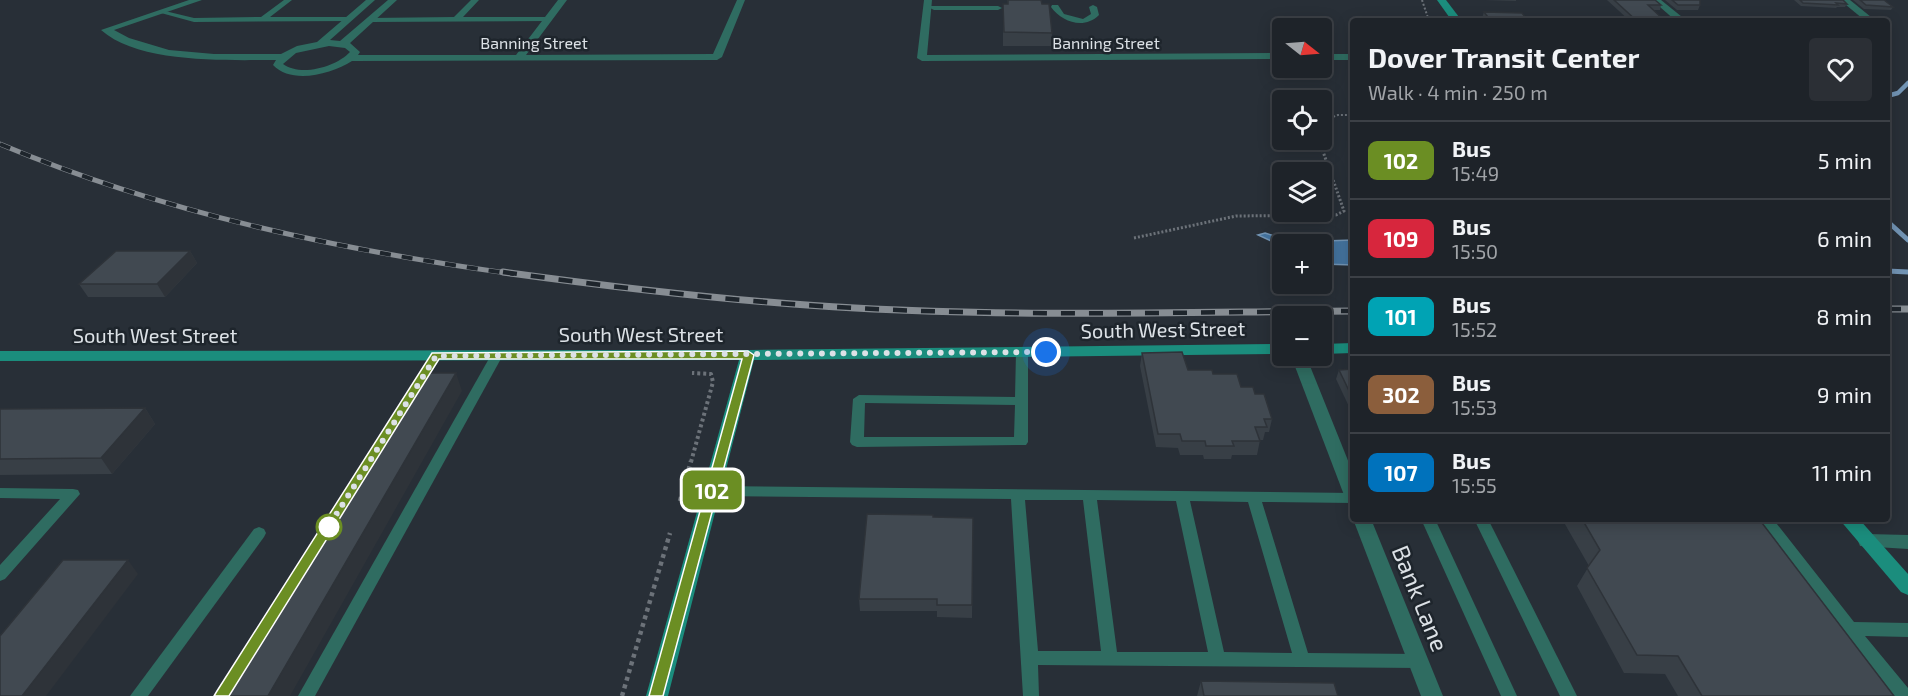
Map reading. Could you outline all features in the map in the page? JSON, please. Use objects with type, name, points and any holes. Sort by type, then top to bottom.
[{"type":"street","points":[[198,0],[165,13],[106,30],[118,38],[140,46],[171,53],[212,57],[282,57],[320,44],[343,44],[353,48],[355,52],[350,58],[324,69],[299,72],[281,68],[278,65],[282,57]]},
{"type":"street","points":[[320,44],[372,0]]},
{"type":"street","points":[[343,44],[393,0]]},
{"type":"street","points":[[519,57],[563,0]]},
{"type":"street","name":"Banning Street","points":[[350,58],[717,57],[741,0]]},
{"type":"street","name":"Banning Street","points":[[928,0],[926,58],[1272,56]]},
{"type":"street","points":[[1441,0],[1454,18]]},
{"type":"street","points":[[1656,0],[1678,18]]},
{"type":"street","points":[[1844,0],[1866,17]]},
{"type":"street","points":[[1332,57],[1350,57]]},
{"type":"street","points":[[1332,349],[1350,348]]},
{"type":"street","name":"South West Street","points":[[0,356],[748,355],[1272,349]]},
{"type":"street","points":[[657,696],[748,355]]},
{"type":"street","points":[[1302,366],[1350,488]]},
{"type":"street","name":"Bank Lane","points":[[1363,522],[1432,696]]},
{"type":"street","points":[[1851,522],[1908,587]]},
{"type":"street","points":[[1867,541],[1908,542]]},
{"type":"lane","points":[[263,19],[288,0]]},
{"type":"lane","points":[[456,20],[475,0]]},
{"type":"lane","points":[[1055,7],[1061,16],[1080,21],[1091,19],[1095,15],[1093,7]]},
{"type":"lane","points":[[934,8],[998,8]]},
{"type":"lane","points":[[165,13],[194,20],[349,19]]},
{"type":"lane","points":[[370,20],[548,19]]},
{"type":"lane","points":[[1020,401],[859,399],[857,442],[1021,442],[1022,352]]},
{"type":"lane","points":[[306,696],[497,355]]},
{"type":"lane","points":[[407,402],[436,356]]},
{"type":"lane","points":[[711,491],[1350,496]]},
{"type":"lane","points":[[0,493],[73,494],[0,575]]},
{"type":"lane","points":[[1018,494],[1031,696]]},
{"type":"lane","points":[[1089,495],[1110,659]]},
{"type":"lane","points":[[1182,496],[1217,658]]},
{"type":"lane","points":[[1253,496],[1302,660]]},
{"type":"lane","points":[[1429,522],[1509,696]]},
{"type":"lane","points":[[1482,522],[1569,696]]},
{"type":"lane","points":[[1767,522],[1904,696]]},
{"type":"lane","points":[[138,696],[259,533]]},
{"type":"lane","points":[[1851,629],[1908,630]]},
{"type":"lane","points":[[1030,658],[1418,661]]},
{"type":"path","points":[[1422,0],[1428,18]]},
{"type":"path","points":[[1332,117],[1350,115]]},
{"type":"path","points":[[1134,238],[1236,216],[1336,215],[1344,211],[1323,150]]},
{"type":"path","points":[[680,501],[711,391],[713,382],[711,374]]},
{"type":"path","points":[[622,696],[670,533]]},
{"type":"water","points":[[1265,233],[1272,235],[1272,241],[1258,235]]},
{"type":"water","points":[[1350,240],[1350,265],[1332,264],[1332,241]]},
{"type":"building","points":[[1008,0],[1041,0],[1042,4],[1049,4],[1052,33],[1004,32],[1003,4],[1008,4]]},
{"type":"building","points":[[1614,0],[1655,0],[1661,5],[1648,5],[1662,18],[1634,18]]},
{"type":"building","points":[[1672,0],[1700,0],[1700,5],[1678,5]]},
{"type":"building","points":[[1800,0],[1843,0],[1847,4],[1803,3]]},
{"type":"building","points":[[1860,0],[1884,0],[1893,7],[1866,5]]},
{"type":"building","points":[[1484,12],[1522,13],[1526,18],[1489,18]]},
{"type":"building","points":[[116,251],[190,251],[157,284],[79,284]]},
{"type":"building","points":[[1182,352],[1188,370],[1212,370],[1213,374],[1237,374],[1241,387],[1253,387],[1255,394],[1264,394],[1272,419],[1264,419],[1267,427],[1255,427],[1260,441],[1232,441],[1234,446],[1206,446],[1205,441],[1182,441],[1180,434],[1158,434],[1142,353]]},
{"type":"building","points":[[1350,369],[1350,393],[1339,370]]},
{"type":"building","points":[[419,373],[456,373],[268,696],[214,696]]},
{"type":"building","points":[[145,408],[101,458],[0,459],[0,409]]},
{"type":"building","points":[[867,514],[973,518],[972,605],[937,605],[937,599],[859,599]]},
{"type":"building","points":[[1584,522],[1761,522],[1894,696],[1702,696],[1678,656],[1637,655],[1587,568],[1600,550]]},
{"type":"building","points":[[63,560],[128,560],[22,696],[0,696],[0,636]]},
{"type":"building","points":[[1201,681],[1334,683],[1338,696],[1204,696]]},
{"type":"waterway","points":[[1890,95],[1898,93],[1908,83]]},
{"type":"waterway","points":[[1890,224],[1908,240]]},
{"type":"waterway","points":[[1890,271],[1908,272]]},
{"type":"railway","points":[[0,144],[125,190],[253,226],[383,253],[514,274]]},
{"type":"railway","points":[[503,272],[679,294],[917,311],[1041,313],[1350,311]]},
{"type":"railway","points":[[1890,309],[1908,309]]},
{"type":"bus line","name":"102","points":[[223,696],[436,356],[748,355],[657,696]]},
{"type":"route","points":[[329,527],[324,534],[436,356],[1046,352]]}]
